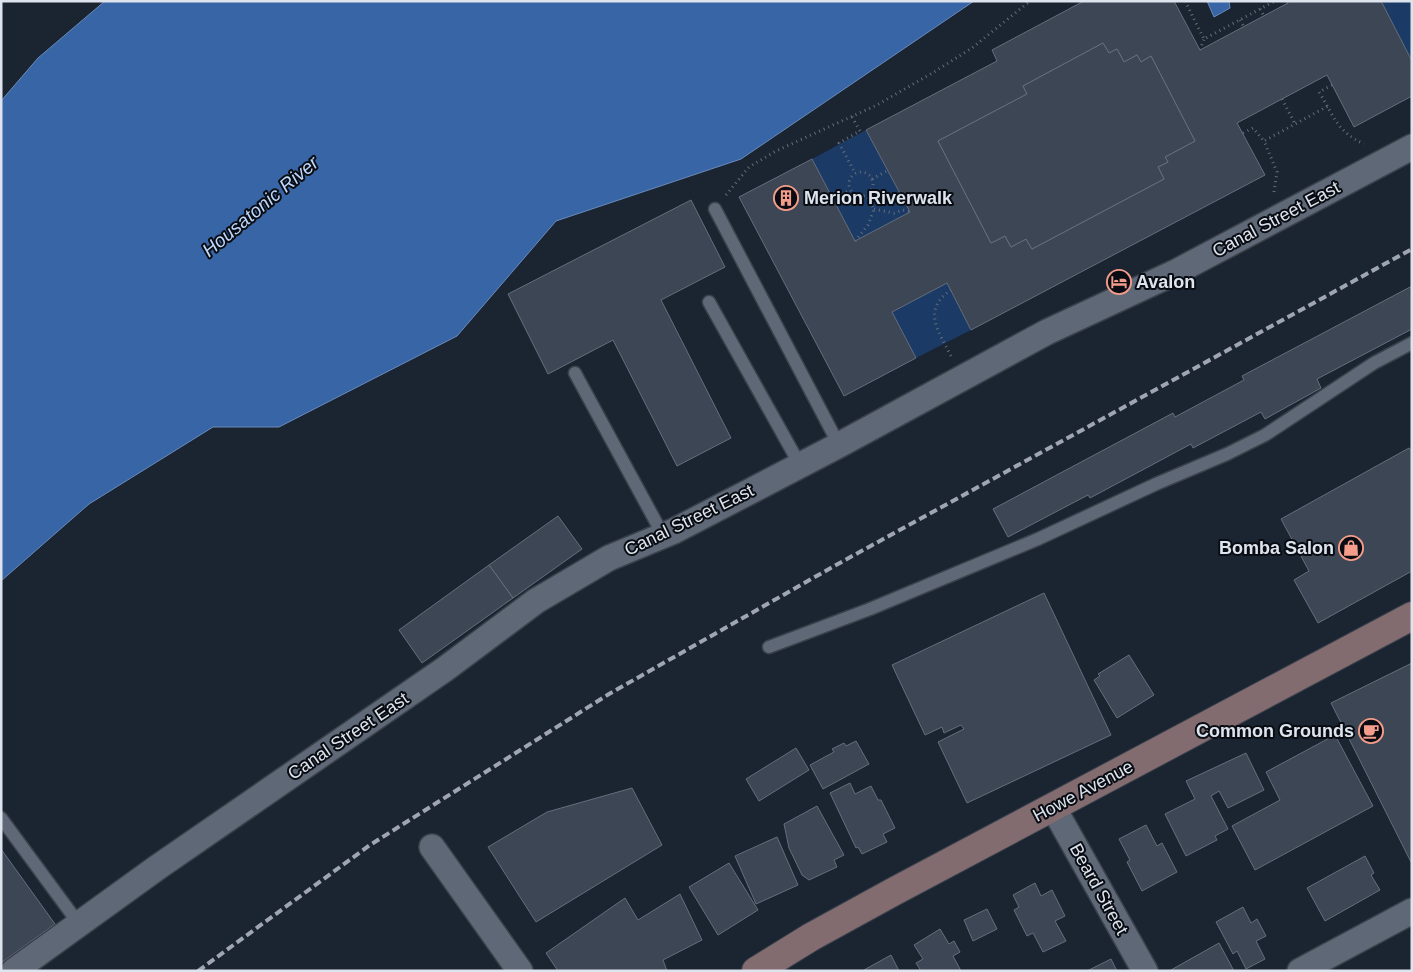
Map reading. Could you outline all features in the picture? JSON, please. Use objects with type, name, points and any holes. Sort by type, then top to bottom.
[{"type":"main road","name":"Howe Avenue","points":[[756,971],[811,937],[885,896],[1412,616]]},
{"type":"street","name":"Canal Street East","points":[[14,971],[158,867],[445,670],[536,601],[609,558],[663,535],[800,465],[1047,332],[1176,272],[1412,147]]},
{"type":"street","name":"Beard Street","points":[[1053,807],[1145,971]]},
{"type":"street","points":[[432,847],[520,971]]},
{"type":"street","points":[[1300,971],[1412,911]]},
{"type":"lane","points":[[714,209],[839,445]]},
{"type":"lane","points":[[709,302],[800,465]]},
{"type":"lane","points":[[769,647],[870,609],[1038,539],[1156,484],[1227,454],[1265,435],[1374,363],[1412,343]]},
{"type":"lane","points":[[575,373],[663,535]]},
{"type":"lane","points":[[1,818],[79,924]]},
{"type":"path","points":[[714,209],[749,167],[776,151],[878,105],[972,48],[1030,1]]},
{"type":"path","points":[[1185,1],[1204,39]]},
{"type":"path","points":[[1200,50],[1204,39],[1275,1]]},
{"type":"path","points":[[1260,9],[1264,16]]},
{"type":"path","points":[[1240,20],[1244,27]]},
{"type":"path","points":[[1332,85],[1319,92],[1342,130],[1349,137],[1367,145]]},
{"type":"path","points":[[1282,99],[1295,124]]},
{"type":"path","points":[[1264,141],[1328,106]]},
{"type":"path","points":[[852,117],[860,131],[839,142],[855,173]]},
{"type":"path","points":[[1242,132],[1255,128],[1264,141],[1277,172],[1274,195]]},
{"type":"path","points":[[872,179],[888,170]]},
{"type":"path","points":[[855,173],[867,173],[872,179],[871,191],[866,195],[857,196],[850,190],[850,179],[855,173]]},
{"type":"path","points":[[833,199],[850,190]]},
{"type":"path","points":[[855,241],[868,225],[874,210],[866,195]]},
{"type":"path","points":[[874,210],[894,213],[903,210],[910,212]]},
{"type":"path","points":[[951,290],[938,303],[934,319],[951,356]]},
{"type":"shaded area","points":[[1381,1],[1412,1],[1412,61]]},
{"type":"shaded area","points":[[866,130],[910,212],[855,241],[812,159]]},
{"type":"shaded area","points":[[947,283],[971,330],[916,358],[892,312]]},
{"type":"water","name":"Housatonic River","points":[[105,1],[974,1],[741,159],[556,221],[457,336],[279,427],[213,427],[89,504],[1,581],[1,101],[38,58]]},
{"type":"water","points":[[1207,1],[1229,1],[1230,8],[1214,17]]},
{"type":"building","name":"Merion Riverwalk","points":[[1084,1],[1174,1],[1200,50],[1288,3],[1287,1],[1381,1],[1412,61],[1412,96],[1354,127],[1327,75],[1237,123],[1265,175],[971,330],[947,283],[892,312],[916,358],[844,396],[739,197],[812,159],[855,241],[910,212],[866,130],[997,61],[992,50]],"holes":[[[1103,43],[1109,53],[1117,49],[1124,62],[1137,55],[1141,62],[1151,56],[1195,141],[1165,157],[1168,162],[1158,167],[1164,179],[1032,249],[1026,239],[1011,247],[1005,236],[991,243],[938,141],[1027,94],[1023,86]]]},
{"type":"building","points":[[1103,43],[1109,53],[1117,49],[1124,62],[1137,55],[1141,62],[1151,56],[1195,141],[1165,157],[1168,162],[1158,167],[1164,179],[1032,249],[1026,239],[1011,247],[1005,236],[991,243],[938,141],[1027,94],[1023,86]]},
{"type":"building","points":[[691,200],[725,267],[661,300],[731,438],[677,466],[613,340],[548,374],[508,294]]},
{"type":"building","points":[[1412,286],[1412,329],[1317,379],[1321,388],[1265,419],[1261,412],[1193,448],[1191,444],[1090,498],[1088,495],[1008,537],[993,509],[1173,413],[1175,417],[1244,380],[1242,376]]},
{"type":"building","points":[[1409,448],[1412,452],[1412,571],[1318,623],[1294,580],[1309,571],[1281,519]]},
{"type":"building","points":[[558,516],[582,549],[513,598],[489,565]]},
{"type":"building","points":[[489,565],[513,598],[422,663],[399,630]]},
{"type":"building","points":[[1044,593],[1111,735],[967,803],[938,742],[964,729],[961,725],[944,733],[942,727],[925,735],[892,665]]},
{"type":"building","points":[[1129,655],[1154,695],[1117,718],[1094,680],[1100,676],[1098,674]]},
{"type":"building","points":[[1412,663],[1412,864],[1331,703]]},
{"type":"building","points":[[1335,735],[1373,806],[1255,870],[1232,826],[1280,800],[1266,772]]},
{"type":"building","points":[[856,741],[869,764],[823,789],[810,765],[834,752],[832,749],[844,743],[846,746]]},
{"type":"building","points":[[796,748],[809,770],[759,801],[746,779]]},
{"type":"building","points":[[1246,753],[1264,790],[1228,808],[1219,791],[1211,796],[1228,829],[1215,836],[1217,840],[1186,856],[1165,814],[1195,799],[1186,781]]},
{"type":"building","points":[[850,783],[855,794],[871,786],[878,800],[881,800],[895,828],[883,834],[887,842],[862,854],[858,847],[856,848],[830,793]]},
{"type":"building","points":[[632,788],[662,845],[536,922],[488,847],[547,812]]},
{"type":"building","points":[[817,806],[844,855],[834,860],[837,867],[809,880],[802,875],[789,848],[784,824]]},
{"type":"building","points":[[1146,825],[1157,846],[1162,843],[1177,872],[1142,891],[1127,862],[1130,860],[1119,839]]},
{"type":"building","points":[[777,837],[798,885],[756,904],[735,856]]},
{"type":"building","points":[[1,849],[55,924],[1,963]]},
{"type":"building","points":[[1365,856],[1374,873],[1371,875],[1380,890],[1325,921],[1307,888]]},
{"type":"building","points":[[729,863],[758,910],[718,935],[689,887]]},
{"type":"building","points":[[1035,883],[1041,896],[1052,890],[1065,916],[1055,921],[1066,941],[1043,952],[1033,933],[1027,936],[1014,910],[1019,907],[1013,895]]},
{"type":"building","points":[[680,894],[702,940],[663,960],[667,971],[558,971],[546,953],[625,898],[638,920]]},
{"type":"building","points":[[1243,907],[1251,923],[1257,919],[1266,936],[1256,941],[1265,959],[1246,969],[1237,951],[1233,954],[1216,922]]},
{"type":"building","points":[[987,909],[997,929],[973,941],[964,920]]},
{"type":"building","points":[[940,929],[949,944],[954,941],[960,952],[953,956],[961,971],[921,971],[916,963],[923,959],[914,945]]},
{"type":"building","points":[[1219,943],[1234,971],[1171,970]]},
{"type":"building","points":[[891,955],[899,971],[864,970]]},
{"type":"building","points":[[1111,959],[1117,971],[1087,971]]},
{"type":"railway","points":[[198,971],[370,845],[609,694],[836,565],[1412,249]]},
{"type":"place","name":"Merion Riverwalk","points":[[786,198]]},
{"type":"place","name":"Avalon","points":[[1119,282]]},
{"type":"place","name":"Bomba Salon","points":[[1351,548]]},
{"type":"place","name":"Common Grounds","points":[[1371,731]]}]
